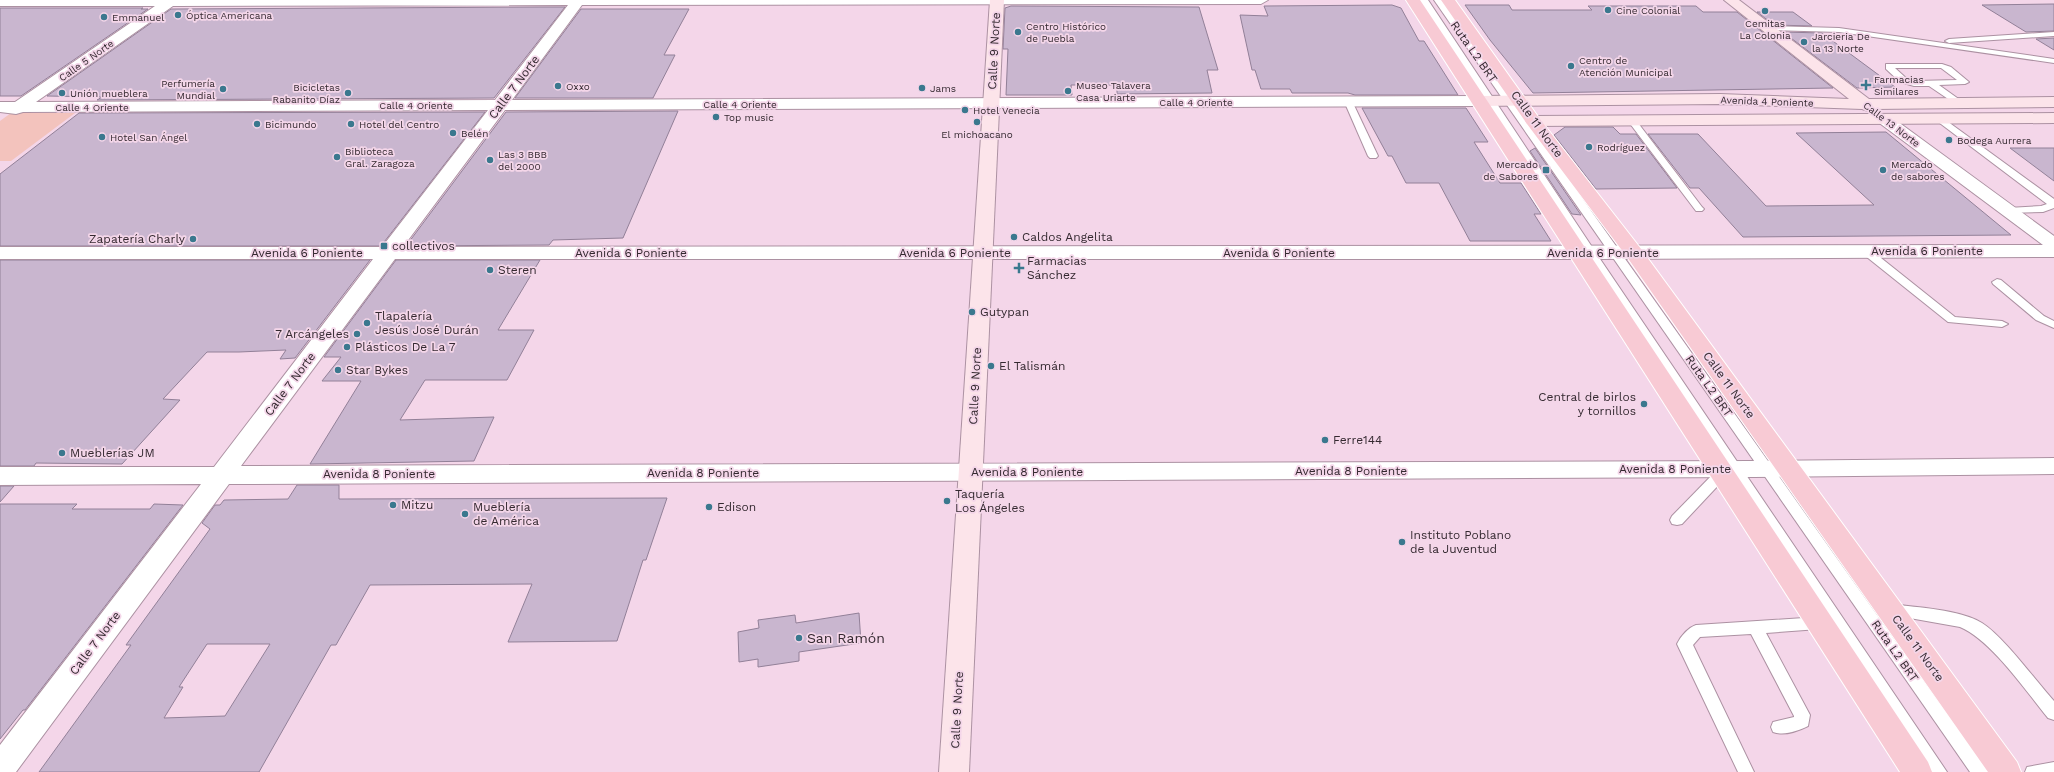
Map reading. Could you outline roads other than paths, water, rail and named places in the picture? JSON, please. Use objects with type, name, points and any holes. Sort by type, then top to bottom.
[{"type":"main road","name":"Calle 9 Norte","points":[[954,772],[997,0]]},
{"type":"main road","points":[[1413,0],[1485,101],[1585,253],[1726,471],[1820,623],[1917,772]]},
{"type":"main road","name":"Calle 11 Norte","points":[[1448,0],[1514,102],[1533,121],[1778,469],[1890,610],[2006,772]]},
{"type":"main road","name":"Calle 13 Norte","points":[[1731,0],[1884,119]]},
{"type":"main road","name":"Avenida 4 Poniente","points":[[1485,101],[1514,102],[1720,99],[1864,103],[2054,102]]},
{"type":"main road","points":[[1632,121],[1624,112],[1627,108],[1660,100]]},
{"type":"main road","name":"Avenida 4 Poniente","points":[[1533,121],[2054,118]]},
{"type":"street","name":"Calle 7 Norte","points":[[0,769],[579,0]]},
{"type":"street","points":[[0,2],[1261,0]]},
{"type":"street","name":"Calle 5 Norte","points":[[0,119],[171,1]]},
{"type":"street","name":"Calle 4 Oriente","points":[[0,107],[1485,101]]},
{"type":"street","name":"Calle 13 Norte","points":[[1884,119],[2054,246]]},
{"type":"street","name":"Avenida 6 Poniente","points":[[0,254],[1625,253],[2054,251]]},
{"type":"street","name":"Avenida 8 Poniente","points":[[0,476],[222,474],[1726,471],[1778,469],[2054,466]]},
{"type":"lane","name":"Ruta L2 BRT","points":[[1424,0],[1485,101]]},
{"type":"lane","name":"Ruta L2 BRT","points":[[1438,0],[1625,253]]},
{"type":"lane","points":[[1768,28],[1839,30],[2054,61]]},
{"type":"lane","points":[[1933,43],[2054,34]]},
{"type":"lane","points":[[1932,84],[1961,84],[1965,81],[1948,69],[1937,66],[1890,66],[1889,68],[1898,76],[1909,82],[1932,84],[1957,102]]},
{"type":"lane","points":[[1348,102],[1373,156]]},
{"type":"lane","points":[[1940,119],[2051,201],[2053,205],[2043,209],[2008,211]]},
{"type":"lane","points":[[1632,121],[1699,209]]},
{"type":"lane","points":[[1867,252],[1952,320],[2002,324]]},
{"type":"lane","points":[[1997,282],[2040,318],[2054,325]]},
{"type":"lane","name":"Ruta L2 BRT","points":[[1778,469],[1980,772]]},
{"type":"lane","points":[[1677,520],[1726,471],[1939,772]]},
{"type":"lane","points":[[1890,610],[1962,622],[1976,627],[1990,638],[2054,713]]},
{"type":"lane","points":[[1746,772],[1685,644],[1696,631],[1820,623]]},
{"type":"lane","points":[[1755,627],[1802,715],[1802,721],[1796,724],[1779,726]]},
{"type":"lane","points":[[2033,772],[2054,770]]},
{"type":"place","name":"Cine Colonial","points":[[1608,10]]},
{"type":"place","name":"Cemitas La Colonia","points":[[1765,11]]},
{"type":"place","name":"Óptica Americana","points":[[178,15]]},
{"type":"place","name":"Emmanuel","points":[[104,17]]},
{"type":"place","name":"Centro Histórico de Puebla","points":[[1018,32]]},
{"type":"place","name":"Jarcieria De la 13 Norte","points":[[1804,42]]},
{"type":"place","name":"Centro de Atención Municipal","points":[[1571,66]]},
{"type":"place","name":"Farmacias Similares","points":[[1866,85]]},
{"type":"place","name":"Oxxo","points":[[558,86]]},
{"type":"place","name":"Jams","points":[[922,88]]},
{"type":"place","name":"Perfumería Mundial","points":[[223,89]]},
{"type":"place","name":"Museo Talavera Casa Uriarte","points":[[1068,91]]},
{"type":"place","name":"Unión mueblera","points":[[62,93]]},
{"type":"place","name":"Bicicletas Rabanito Díaz","points":[[348,93]]},
{"type":"place","name":"Hotel Venecia","points":[[965,110]]},
{"type":"place","name":"Top music","points":[[716,117]]},
{"type":"place","name":"El michoacano","points":[[977,122]]},
{"type":"place","name":"Bicimundo","points":[[257,124]]},
{"type":"place","name":"Hotel del Centro","points":[[351,124]]},
{"type":"place","name":"Belén","points":[[453,133]]},
{"type":"place","name":"Hotel San Ángel","points":[[102,137]]},
{"type":"place","name":"Bodega Aurrera","points":[[1949,140]]},
{"type":"place","name":"Rodríguez","points":[[1589,147]]},
{"type":"place","name":"Biblioteca Gral. Zaragoza","points":[[337,157]]},
{"type":"place","name":"Las 3 BBB del 2000","points":[[490,160]]},
{"type":"place","name":"Mercado de Sabores","points":[[1546,170]]},
{"type":"place","name":"Mercado de sabores","points":[[1883,170]]},
{"type":"place","name":"Caldos Angelita","points":[[1014,237]]},
{"type":"place","name":"Zapatería Charly","points":[[193,239]]},
{"type":"place","name":"collectivos","points":[[384,246]]},
{"type":"place","name":"Farmacias Sánchez","points":[[1019,268]]},
{"type":"place","name":"Steren","points":[[490,270]]},
{"type":"place","name":"Gutypan","points":[[972,312]]},
{"type":"place","name":"Tlapalería Jesús José Durán","points":[[367,323]]},
{"type":"place","name":"7 Arcángeles","points":[[357,334]]},
{"type":"place","name":"Plásticos De La 7","points":[[347,347]]},
{"type":"place","name":"El Talismán","points":[[991,366]]},
{"type":"place","name":"Star Bykes","points":[[338,370]]},
{"type":"place","name":"Central de birlos y tornillos","points":[[1644,404]]},
{"type":"place","name":"Ferre144","points":[[1325,440]]},
{"type":"place","name":"Mueblerías JM","points":[[62,453]]},
{"type":"place","name":"Taquería Los Ángeles","points":[[947,501]]},
{"type":"place","name":"Mitzu","points":[[393,505]]},
{"type":"place","name":"Edison","points":[[709,507]]},
{"type":"place","name":"Mueblería de América","points":[[465,514]]},
{"type":"place","name":"Instituto Poblano de la Juventud","points":[[1402,542]]},
{"type":"place","name":"San Ramón","points":[[799,638]]}]
